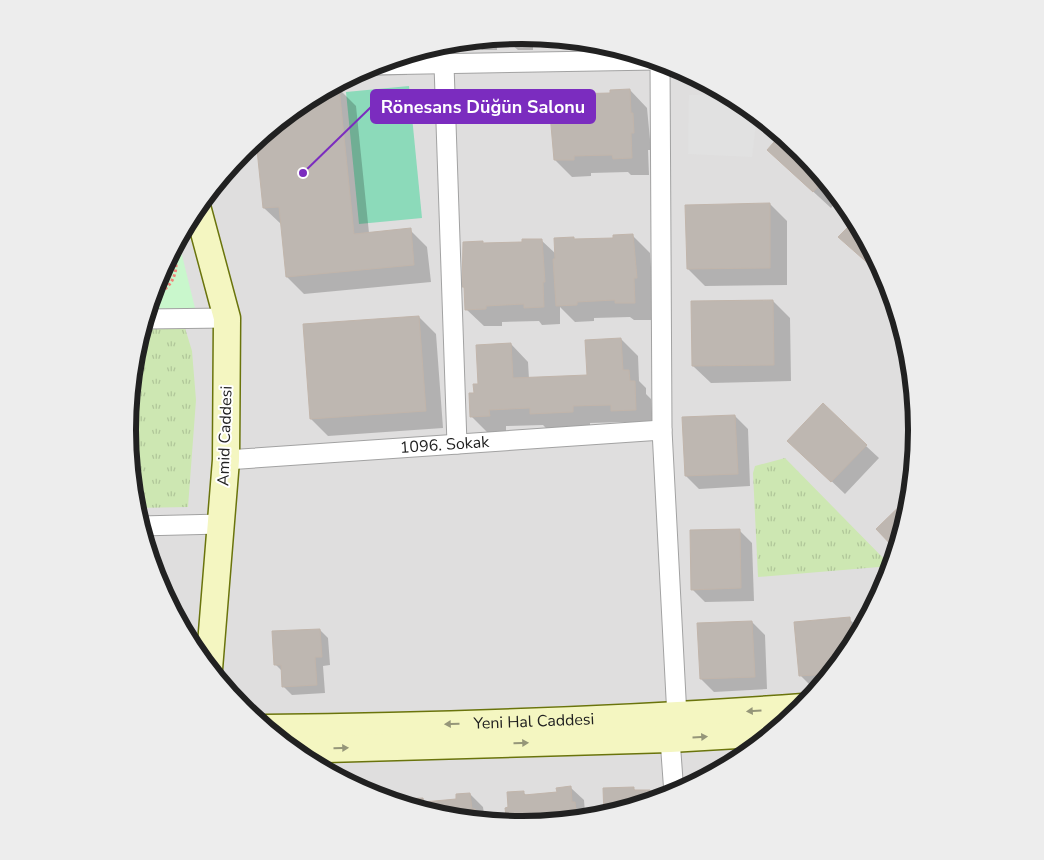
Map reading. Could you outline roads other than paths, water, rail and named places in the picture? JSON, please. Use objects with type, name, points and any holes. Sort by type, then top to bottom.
[{"type":"street","points":[[394,66],[637,61]]},
{"type":"street","points":[[444,65],[457,444]]},
{"type":"street","points":[[659,69],[662,430],[674,785]]},
{"type":"street","name":"Amid Caddesi","points":[[201,216],[227,318],[226,460],[210,657]]},
{"type":"street","points":[[152,319],[227,318]]},
{"type":"street","name":"1096. Sokak","points":[[226,460],[662,430]]},
{"type":"street","points":[[148,526],[221,524]]},
{"type":"street","name":"Yeni Hal Caddesi","points":[[277,728],[673,728],[787,710]]},
{"type":"street","points":[[305,749],[673,728],[761,732]]},
{"type":"place","name":"Rönesans Düğün Salonu","points":[[303,173]]}]
